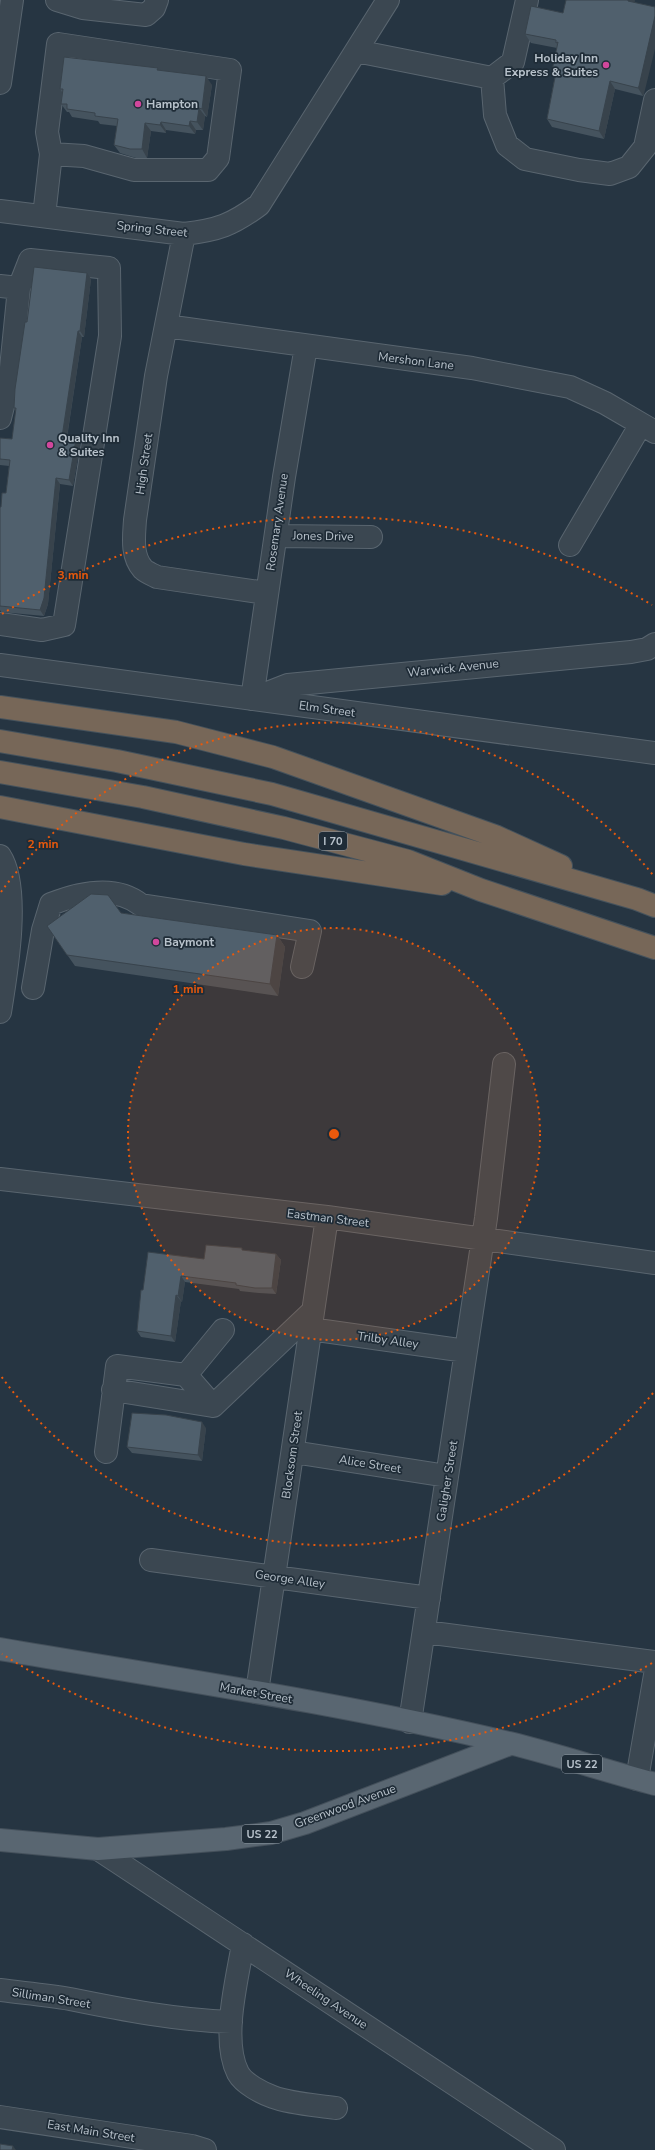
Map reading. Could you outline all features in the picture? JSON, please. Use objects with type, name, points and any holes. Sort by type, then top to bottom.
[{"type":"highway","points":[[0,707],[176,732],[273,756],[495,836],[646,903]]},
{"type":"highway","name":"I 70","points":[[0,741],[117,761],[272,794],[646,903]]},
{"type":"highway","name":"I 70","points":[[0,772],[144,797],[284,828],[408,861],[481,890],[655,948]]},
{"type":"highway","points":[[0,807],[244,854],[481,890]]},
{"type":"main road","name":"Market Street","points":[[0,1649],[257,1692],[410,1722],[510,1744]]},
{"type":"main road","name":"US 22","points":[[510,1744],[646,1782]]},
{"type":"main road","name":"Greenwood Avenue","points":[[0,1840],[98,1849],[226,1839],[271,1833],[305,1823],[510,1744]]},
{"type":"street","points":[[63,1],[87,1],[132,7],[140,6],[145,0]]},
{"type":"street","points":[[63,1],[83,8],[146,15],[154,8],[157,0]]},
{"type":"street","name":"Spring Street","points":[[0,211],[184,234],[207,232],[237,221],[259,205],[388,0]]},
{"type":"street","points":[[356,51],[492,78],[513,62],[527,0]]},
{"type":"street","points":[[0,83],[7,9]]},
{"type":"street","points":[[44,216],[52,154],[47,132],[58,44],[230,70],[218,158],[208,170],[134,170],[84,156],[52,154]]},
{"type":"street","points":[[492,78],[495,115],[507,145],[525,159],[579,170],[610,174],[629,167],[645,147],[655,100]]},
{"type":"street","name":"High Street","points":[[184,234],[156,376],[136,520],[134,539],[136,555],[143,569],[157,577],[266,592]]},
{"type":"street","points":[[0,624],[42,630],[64,625],[110,336],[109,268],[30,260],[9,287],[10,378],[1,416]]},
{"type":"street","name":"Mershon Lane","points":[[166,326],[472,368],[570,387],[605,403],[648,428]]},
{"type":"street","name":"Rosemary Avenue","points":[[252,699],[266,592],[306,346]]},
{"type":"street","points":[[570,545],[648,428]]},
{"type":"street","name":"Jones Drive","points":[[276,536],[371,537]]},
{"type":"street","name":"Warwick Avenue","points":[[252,699],[288,685],[631,652],[647,649],[655,644]]},
{"type":"street","name":"Elm Street","points":[[0,665],[655,753]]},
{"type":"street","points":[[0,856],[8,873],[0,1012]]},
{"type":"street","points":[[33,988],[43,930],[51,904],[73,896],[100,892],[131,896],[141,904],[310,931],[302,967]]},
{"type":"street","name":"Galigher Street","points":[[410,1722],[425,1632],[498,1127],[504,1064]]},
{"type":"street","name":"Eastman Street","points":[[0,1179],[327,1217],[655,1264]]},
{"type":"street","name":"Blocksom Street","points":[[257,1692],[327,1217]]},
{"type":"street","points":[[213,1406],[311,1320]]},
{"type":"street","name":"Trilby Alley","points":[[311,1320],[466,1351]]},
{"type":"street","points":[[186,1375],[223,1330]]},
{"type":"street","points":[[106,1452],[117,1366],[186,1375],[213,1406]]},
{"type":"street","points":[[113,1390],[213,1406]]},
{"type":"street","name":"Alice Street","points":[[293,1452],[447,1476]]},
{"type":"street","name":"George Alley","points":[[151,1560],[429,1598]]},
{"type":"street","points":[[425,1632],[655,1662]]},
{"type":"street","points":[[646,1782],[655,1675]]},
{"type":"street","name":"Wheeling Avenue","points":[[98,1849],[554,2150]]},
{"type":"street","points":[[243,1944],[231,2022],[230,2050],[239,2075],[252,2086],[274,2097],[336,2108]]},
{"type":"street","name":"Silliman Street","points":[[0,1990],[70,1999],[102,2006],[196,2021],[231,2022]]},
{"type":"street","name":"East Main Street","points":[[0,2117],[192,2146],[205,2150]]},
{"type":"building","name":"Holiday Inn Express & Suites","points":[[566,0],[628,0],[655,7],[655,16],[639,86],[638,88],[610,81],[599,131],[547,119],[556,72],[552,71],[558,42],[556,43],[556,40],[525,34],[531,6],[563,13]]},
{"type":"building","name":"Hampton","points":[[64,57],[158,68],[157,70],[206,76],[202,109],[199,108],[197,122],[190,121],[189,126],[161,122],[160,125],[145,123],[142,149],[130,149],[114,145],[118,119],[95,116],[95,113],[67,109],[67,104],[61,104],[63,89],[60,89]]},
{"type":"building","name":"Quality Inn & Suites","points":[[34,267],[87,273],[80,331],[78,331],[62,437],[76,439],[69,480],[56,478],[44,598],[40,610],[0,606],[0,507],[2,493],[6,493],[10,460],[0,459],[0,438],[12,439],[16,408],[14,408],[15,389],[25,322],[27,322]]},
{"type":"building","name":"Baymont","points":[[91,894],[108,895],[121,913],[277,935],[270,984],[67,955],[47,926]]},
{"type":"building","points":[[206,1245],[242,1248],[242,1250],[276,1254],[272,1288],[255,1288],[236,1285],[236,1283],[181,1276],[178,1296],[176,1295],[171,1336],[137,1331],[141,1290],[143,1290],[148,1252],[204,1259]]},
{"type":"building","points":[[132,1413],[166,1415],[202,1422],[198,1455],[127,1447]]},
{"type":"building","points":[[0,2144],[13,2146],[12,2150],[0,2150]]},
{"type":"place","name":"Holiday Inn Express & Suites","points":[[606,65]]},
{"type":"place","name":"Hampton","points":[[138,104]]},
{"type":"place","name":"Quality Inn & Suites","points":[[50,445]]},
{"type":"place","name":"Baymont","points":[[156,942]]}]
